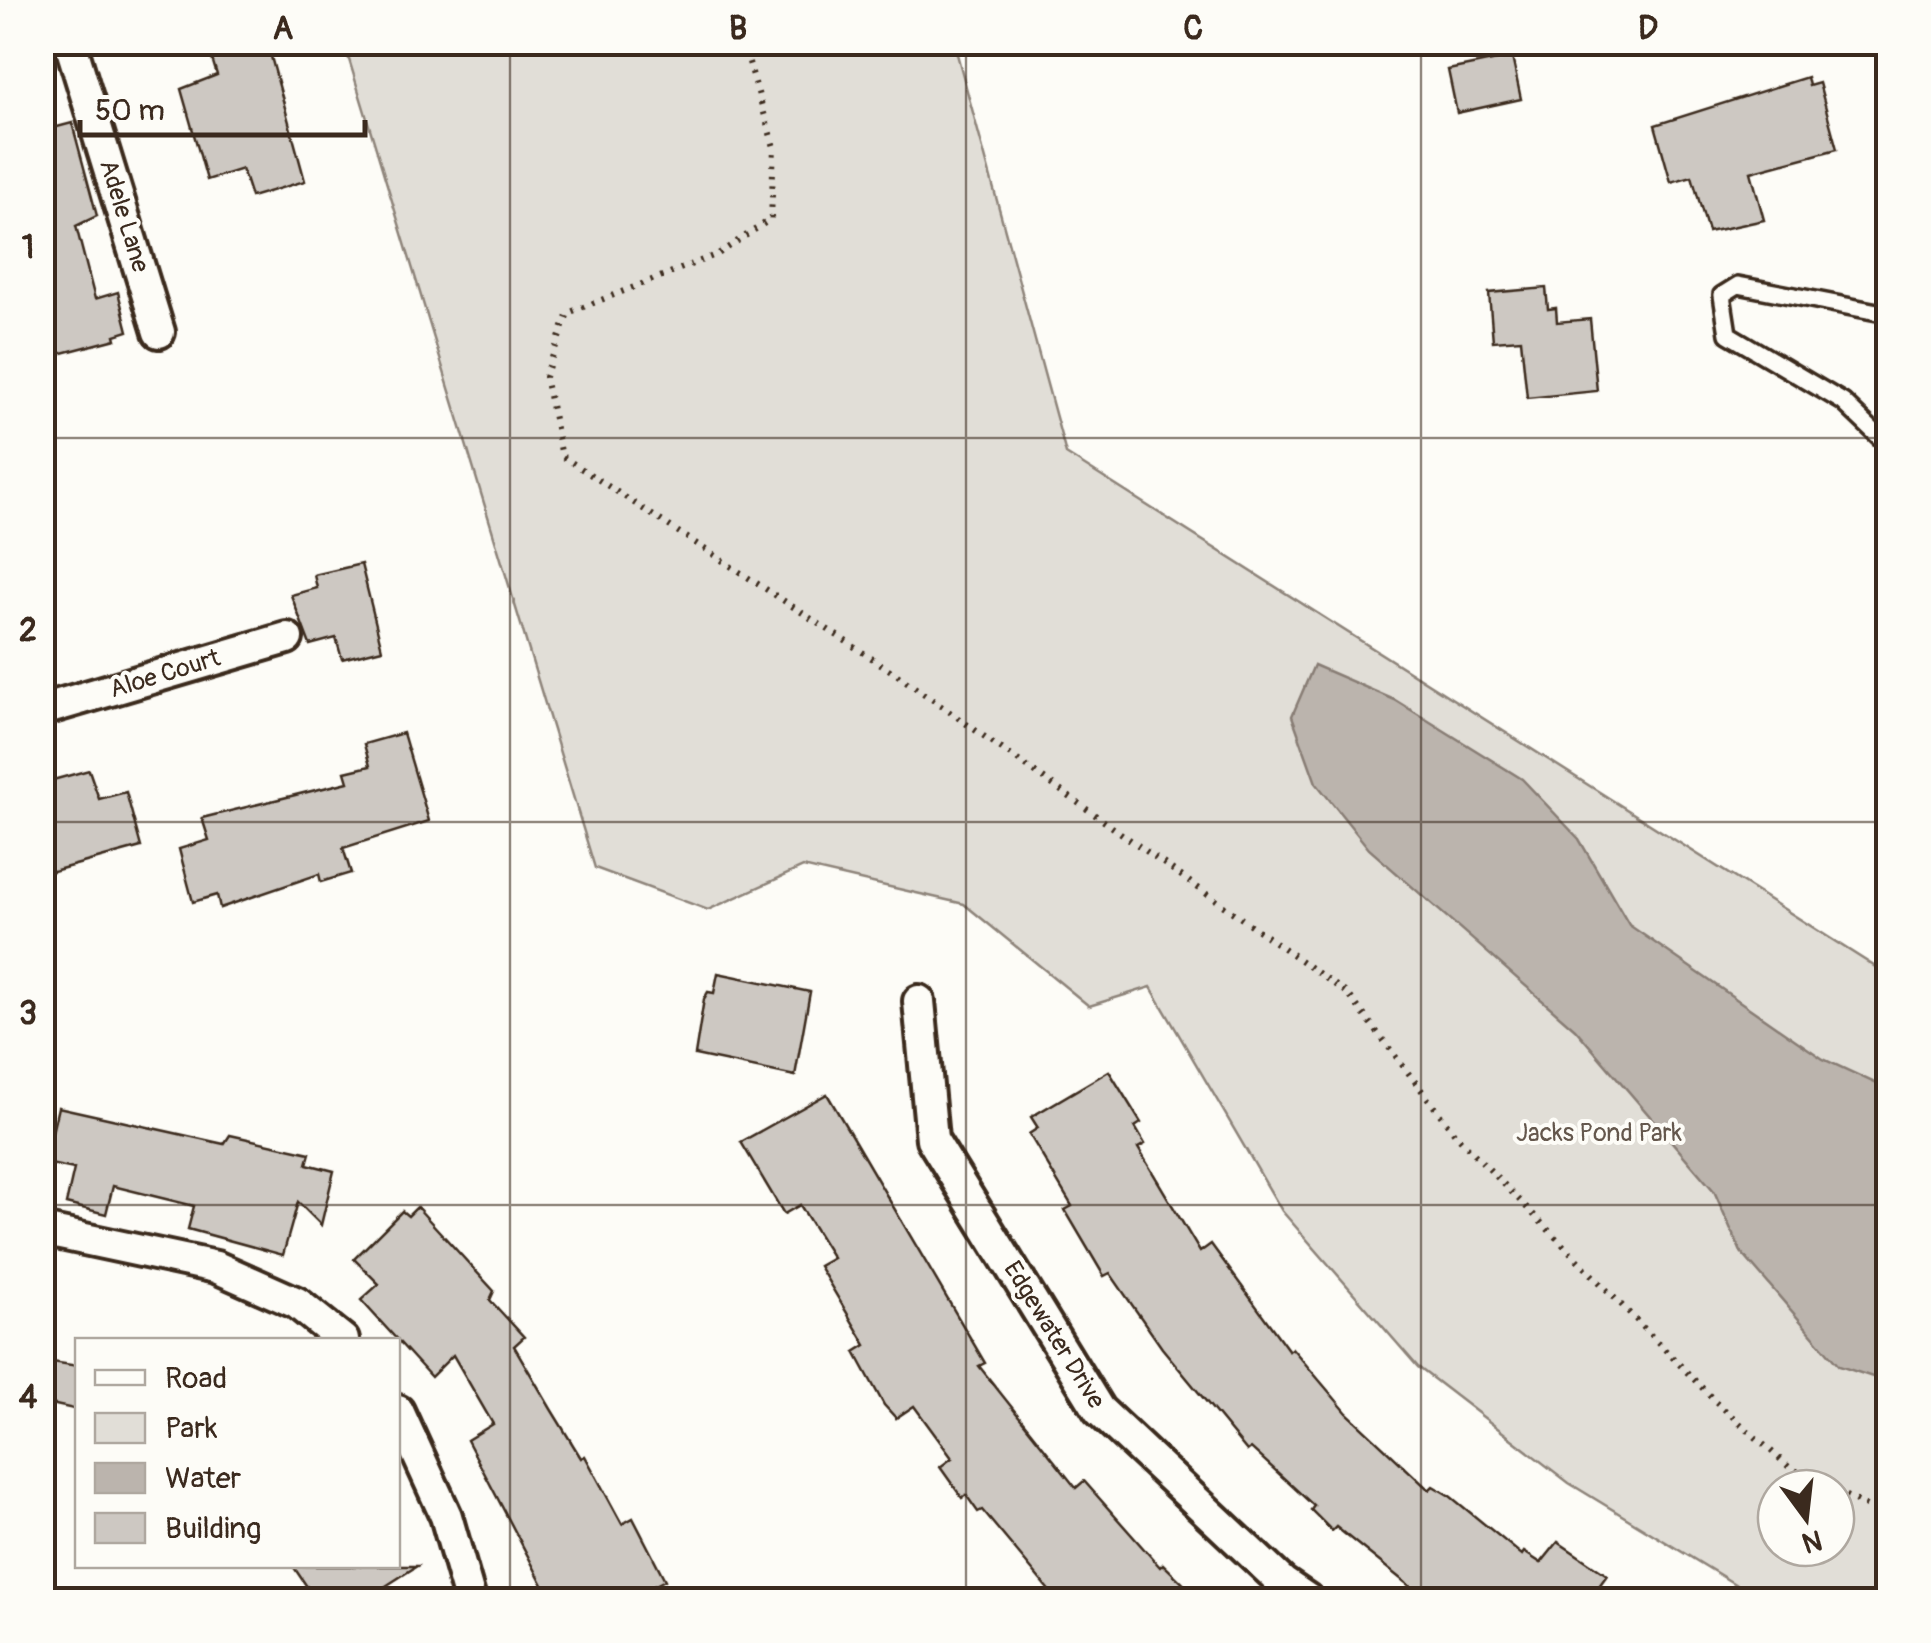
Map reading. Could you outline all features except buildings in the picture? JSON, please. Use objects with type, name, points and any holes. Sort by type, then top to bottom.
[{"type":"street","name":"Adele Lane","points":[[70,42],[159,332]]},
{"type":"street","name":"Aloe Court","points":[[42,710],[287,638]]},
{"type":"street","name":"Edgewater Drive","points":[[919,1002],[932,1140],[1099,1410],[1283,1583],[1308,1600]]},
{"type":"street","points":[[42,1230],[216,1267],[297,1303],[341,1338]]},
{"type":"street","points":[[400,1415],[446,1516],[470,1600]]},
{"type":"lane","points":[[1888,314],[1738,285],[1722,295],[1728,334],[1843,402],[1888,444]]},
{"type":"path","points":[[743,42],[774,147],[771,218],[718,254],[568,313],[545,378],[562,456],[896,674],[1348,994],[1455,1134],[1688,1373],[1789,1468]]},
{"type":"path","points":[[1856,1501],[1888,1517]]},
{"type":"green space","name":"Jacks Pond Park","points":[[344,43],[954,43],[1066,454],[1888,975],[1888,1600],[1761,1600],[1569,1483],[1418,1367],[1282,1211],[1151,987],[1089,1006],[964,904],[803,867],[708,910],[595,868]]},
{"type":"water","points":[[1314,665],[1395,700],[1522,779],[1579,839],[1629,925],[1823,1059],[1888,1089],[1888,1382],[1839,1366],[1741,1252],[1714,1191],[1575,1029],[1369,849],[1316,783],[1292,716]]}]
